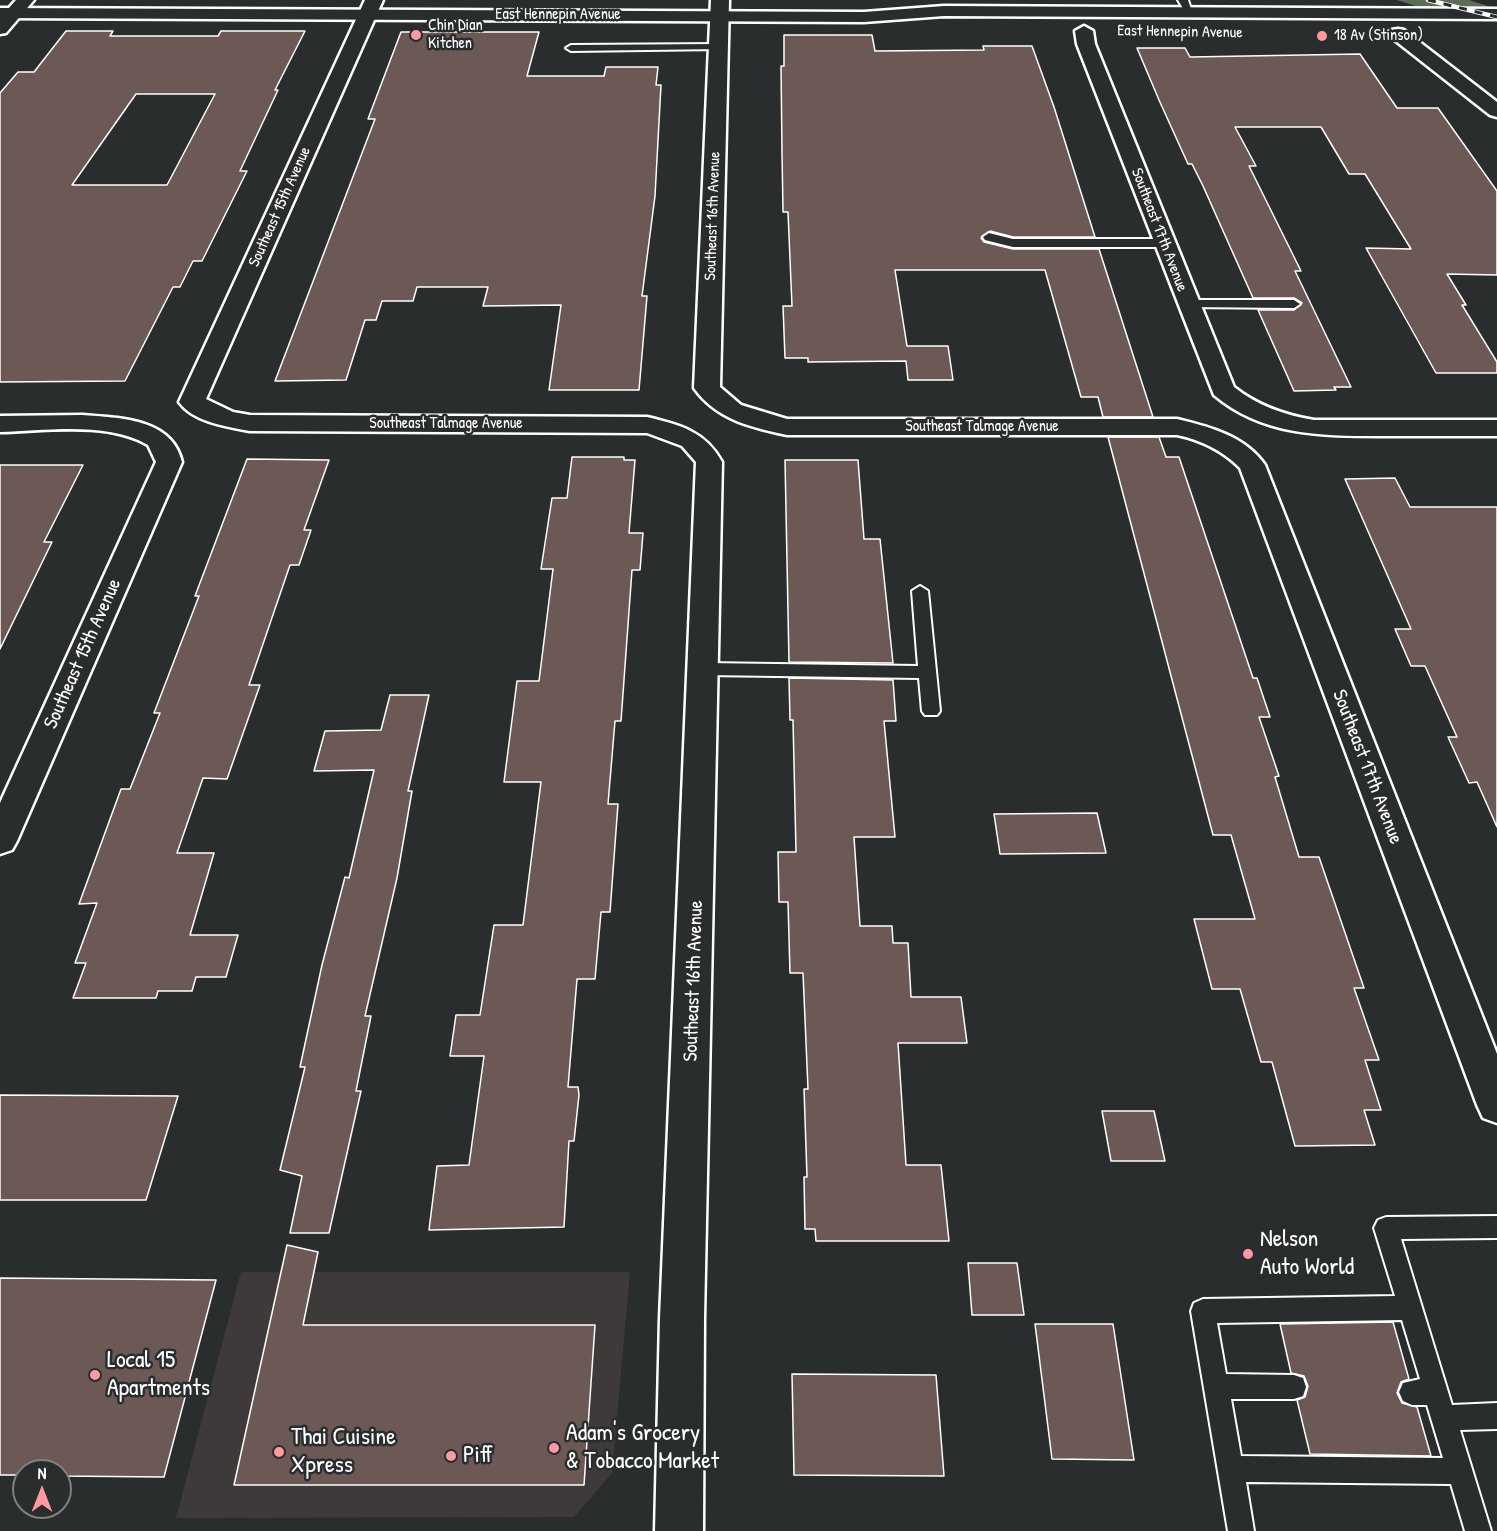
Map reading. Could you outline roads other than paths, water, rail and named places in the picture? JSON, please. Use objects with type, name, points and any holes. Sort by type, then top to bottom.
[{"type":"street","points":[[1340,0],[1374,7],[1398,34],[1497,111]]},
{"type":"street","name":"East Hennepin Avenue","points":[[864,16],[944,11],[1186,6],[1374,7],[1497,14]]},
{"type":"street","name":"Southeast 15th Avenue","points":[[202,409],[192,402],[199,385],[371,7]]},
{"type":"street","name":"East Hennepin Avenue","points":[[13,9],[720,7],[864,16],[950,25],[1037,29]]},
{"type":"street","name":"Southeast 16th Avenue","points":[[720,7],[707,387],[715,400],[741,415]]},
{"type":"street","points":[[0,29],[13,9]]},
{"type":"street","name":"East Hennepin Avenue","points":[[1060,30],[1107,31]]},
{"type":"street","name":"Southeast 17th Avenue","points":[[1084,31],[1086,44],[1223,390],[1241,406],[1257,413],[1285,423],[1314,428],[1497,428]]},
{"type":"street","points":[[1375,34],[1427,35]]},
{"type":"street","name":"Southeast Talmage Avenue","points":[[202,409],[226,419],[250,423],[647,425],[691,438]]},
{"type":"street","name":"Southeast Talmage Avenue","points":[[741,415],[787,427],[1177,427],[1222,441]]},
{"type":"street","name":"Southeast 15th Avenue","points":[[0,424],[114,424],[156,438],[167,449],[170,462],[0,841]]},
{"type":"street","name":"Southeast 16th Avenue","points":[[679,1531],[682,1318],[710,462],[703,448],[691,438]]},
{"type":"street","name":"Southeast 17th Avenue","points":[[1222,441],[1240,452],[1252,465],[1497,1105]]},
{"type":"lane","points":[[571,48],[719,47]]},
{"type":"lane","points":[[989,237],[1013,243],[1164,243]]},
{"type":"lane","points":[[1188,304],[1294,304]]},
{"type":"lane","points":[[920,591],[931,711]]},
{"type":"lane","points":[[705,669],[928,672]]},
{"type":"lane","points":[[1478,1531],[1444,1418],[1424,1392],[1411,1308],[1386,1228],[1497,1227]]},
{"type":"lane","points":[[1241,1531],[1203,1311],[1411,1308]]},
{"type":"lane","points":[[1216,1386],[1294,1387]]},
{"type":"lane","points":[[1444,1418],[1497,1416]]},
{"type":"lane","points":[[1231,1469],[1460,1471]]},
{"type":"railway","points":[[1428,0],[1497,17]]},
{"type":"place","name":"Chin Dian Kitchen","points":[[416,35]]},
{"type":"place","name":"18 Av (Stinson)","points":[[1322,36]]},
{"type":"place","name":"Nelson Auto World","points":[[1248,1254]]},
{"type":"place","name":"Local 15 Apartments","points":[[95,1375]]},
{"type":"place","name":"Adam's Grocery & Tobacco Market","points":[[554,1448]]},
{"type":"place","name":"Thai Cuisine Xpress","points":[[279,1452]]},
{"type":"place","name":"Piff","points":[[451,1456]]}]
